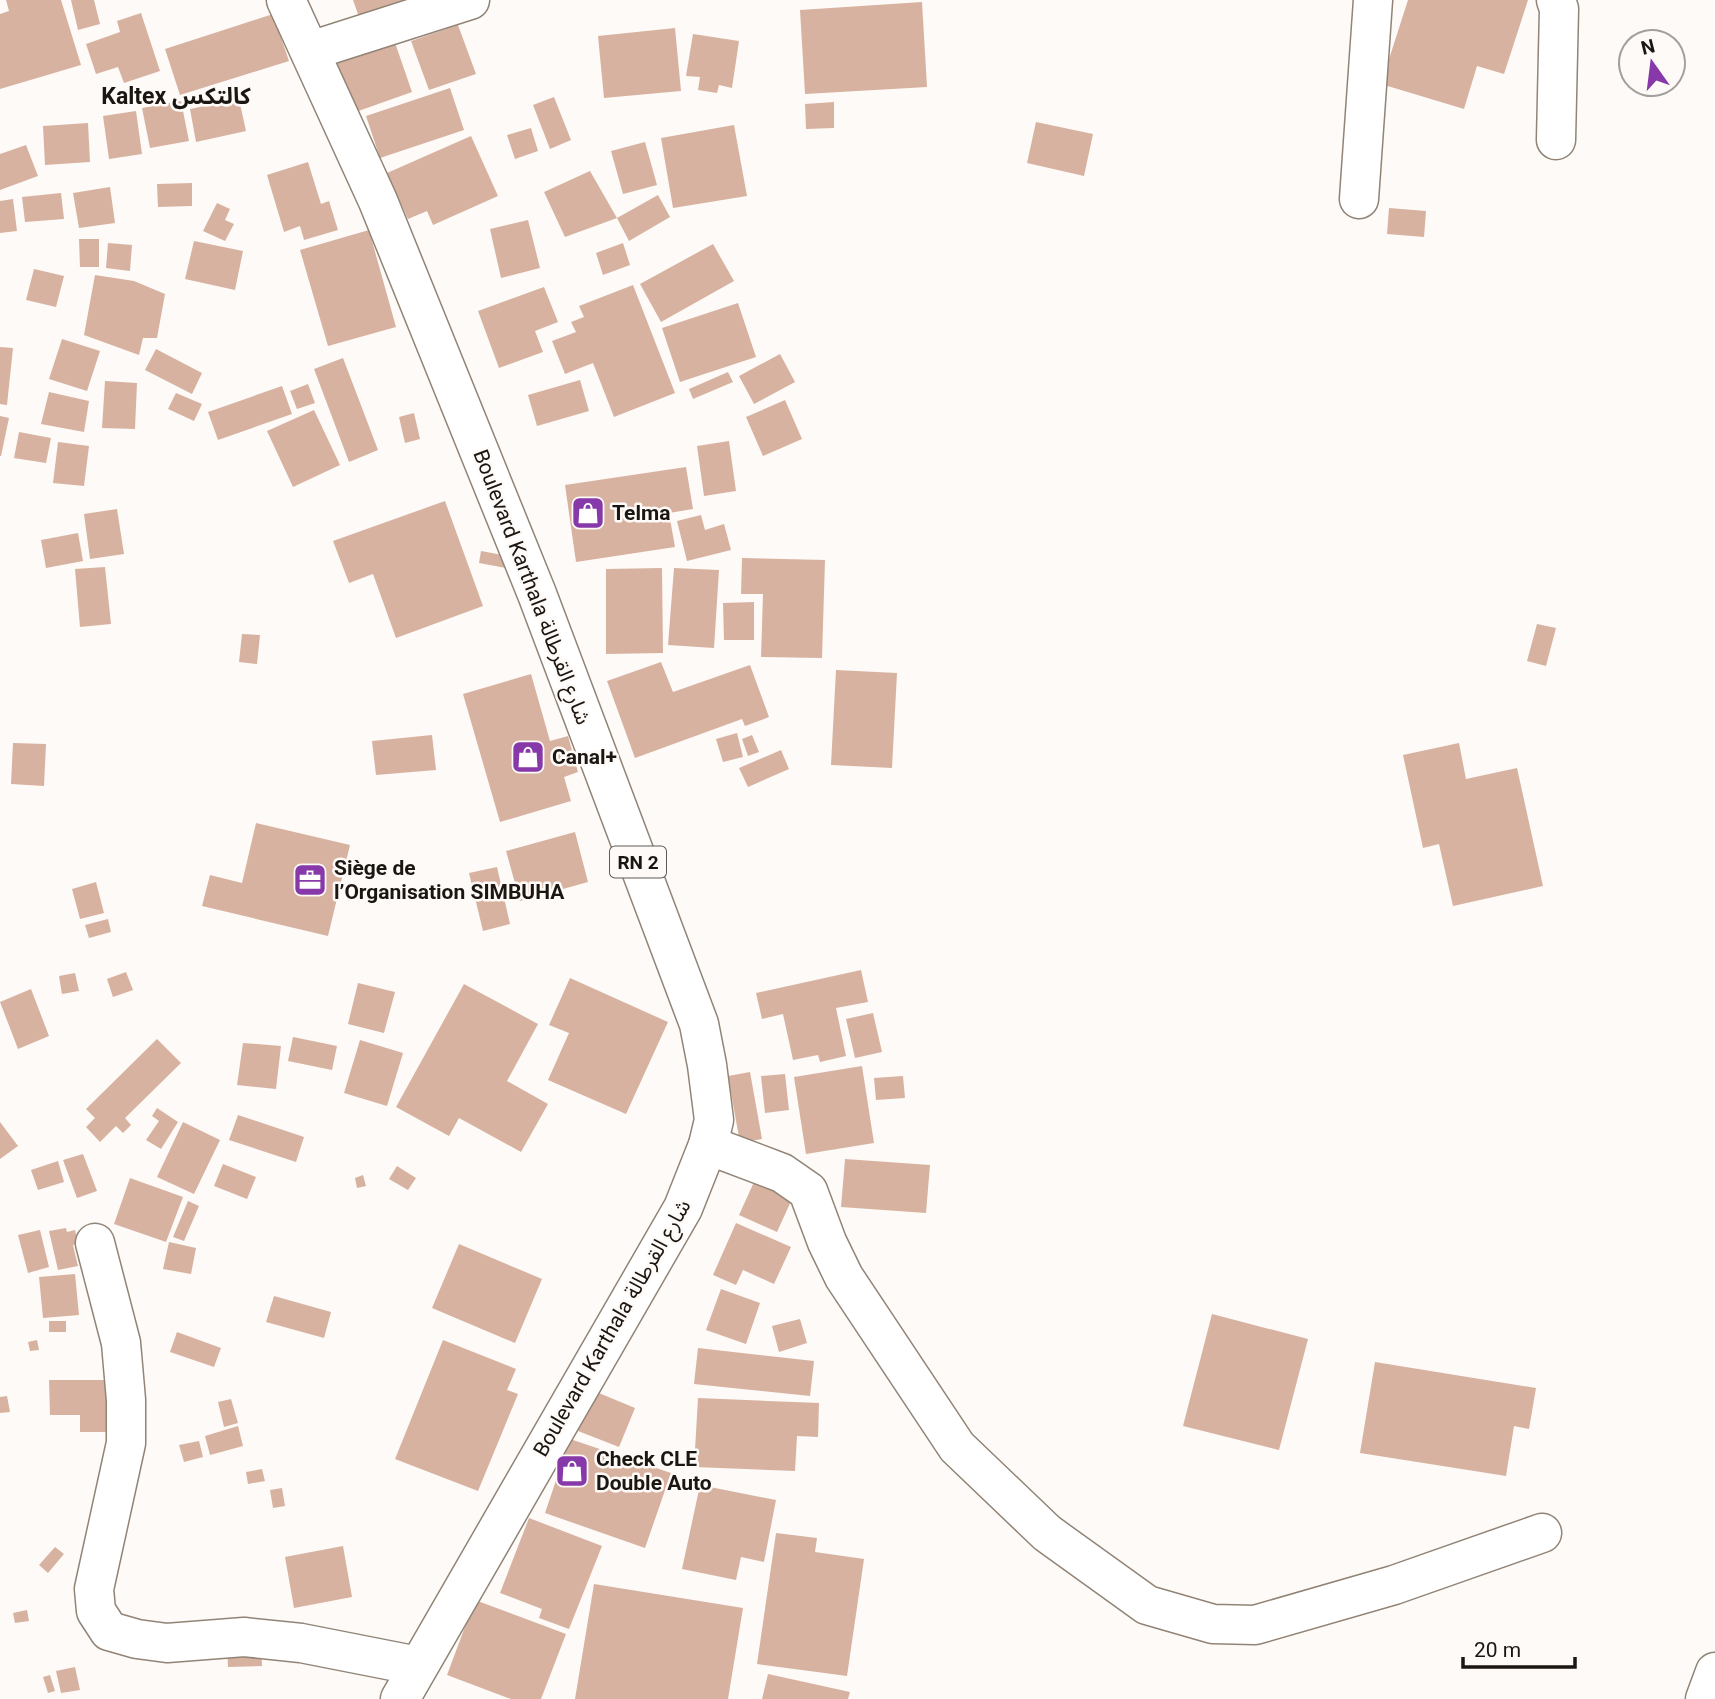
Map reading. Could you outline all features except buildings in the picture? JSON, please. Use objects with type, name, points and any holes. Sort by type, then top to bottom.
[{"type":"street","name":"Boulevard Karthala شارع القرطالة","points":[[285,0],[378,201],[537,594],[699,1024],[714,1121],[708,1146],[683,1208],[400,1699]]},
{"type":"street","points":[[310,51],[470,0]]},
{"type":"street","points":[[1359,199],[1373,0]]},
{"type":"street","points":[[1556,0],[1559,9],[1556,140]]},
{"type":"street","points":[[708,1146],[782,1173],[808,1191],[827,1242],[844,1277],[957,1447],[1046,1533],[1147,1605],[1213,1623],[1255,1625],[1394,1585],[1542,1533]]},
{"type":"street","points":[[95,1243],[121,1343],[126,1400],[126,1443],[94,1589],[96,1611],[109,1630],[136,1639],[167,1643],[244,1637],[301,1643],[418,1666]]},
{"type":"street","points":[[1705,1699],[1715,1672]]},
{"type":"place","name":"Telma","points":[[588,513]]},
{"type":"place","name":"Canal+","points":[[528,757]]},
{"type":"place","name":"Siège de l’Organisation SIMBUHA","points":[[310,880]]},
{"type":"place","name":"Check CLE Double Auto","points":[[572,1471]]},
{"type":"district","name":"Kaltex كالتكس","points":[[176,96]]}]
